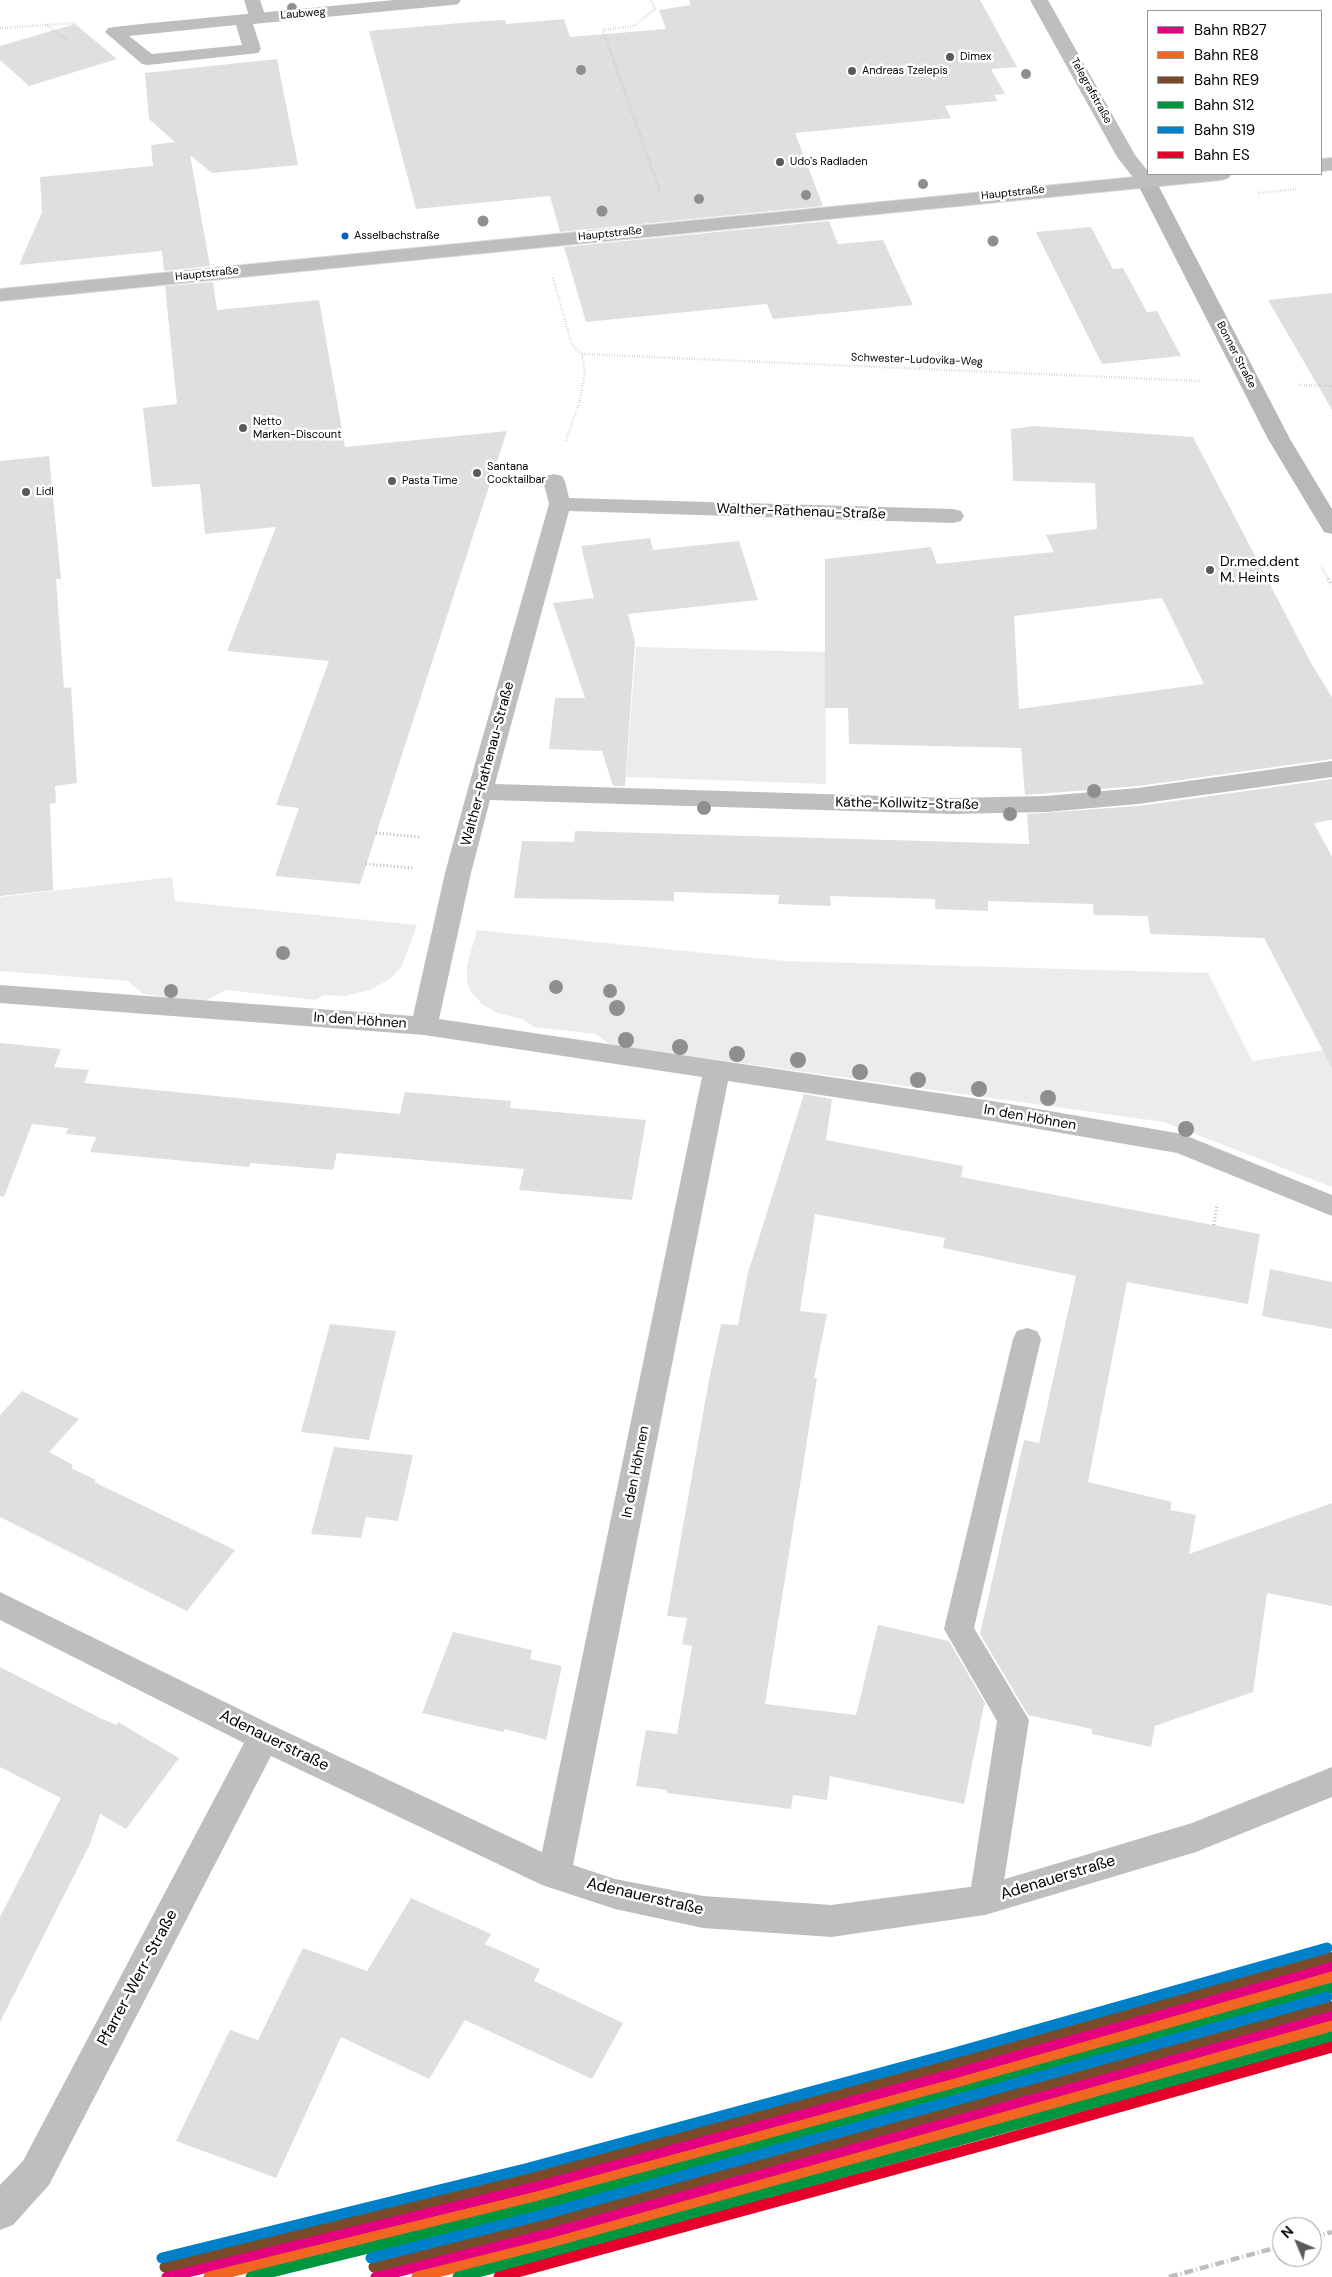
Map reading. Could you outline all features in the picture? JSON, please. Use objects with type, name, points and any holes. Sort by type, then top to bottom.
[{"type":"main road","name":"Bonner Straße","points":[[1146,180],[1279,439],[1332,527]]},
{"type":"street","name":"Laubweg","points":[[250,19],[252,49],[148,60],[114,32],[141,30],[250,19],[452,0]]},
{"type":"street","name":"Telegrafstraße","points":[[1039,0],[1127,157],[1146,180]]},
{"type":"street","name":"Hauptstraße","points":[[0,295],[1208,175]]},
{"type":"street","points":[[554,481],[560,504]]},
{"type":"street","name":"Walther-Rathenau-Straße","points":[[424,1026],[458,873],[479,792],[560,504],[953,516]]},
{"type":"street","name":"Käthe-Kollwitz-Straße","points":[[479,792],[972,806],[1046,804],[1138,796],[1332,769]]},
{"type":"street","name":"In den Höhnen","points":[[0,994],[424,1026],[992,1111],[1182,1144],[1332,1206]]},
{"type":"street","name":"In den Höhnen","points":[[554,1874],[717,1070]]},
{"type":"street","name":"Adenauerstraße","points":[[0,1605],[264,1737],[554,1874],[615,1894],[703,1912],[831,1921],[985,1900],[1196,1837],[1332,1782]]},
{"type":"street","name":"Pfarrer-Werr-Straße","points":[[0,2212],[36,2173],[264,1737]]},
{"type":"lane","points":[[250,19],[252,0]]},
{"type":"lane","points":[[985,1900],[1013,1720],[959,1629],[1027,1339]]},
{"type":"path","points":[[651,0],[655,9],[634,26],[603,30],[672,227]]},
{"type":"path","points":[[0,28],[126,19],[141,30]]},
{"type":"path","points":[[46,25],[67,40]]},
{"type":"path","points":[[542,241],[572,345],[582,354],[585,373],[579,404],[558,462],[554,481]]},
{"type":"path","name":"Schwester-Ludovika-Weg","points":[[582,354],[1251,383]]},
{"type":"shaded area","points":[[636,647],[825,652],[826,784],[626,777]]},
{"type":"shaded area","points":[[172,877],[175,901],[417,925],[402,966],[390,979],[370,990],[344,996],[324,995],[315,1000],[227,990],[202,1002],[143,994],[128,981],[0,971],[0,897]]},
{"type":"shaded area","points":[[477,930],[785,961],[1208,973],[1252,1061],[1332,1049],[1332,1187],[1164,1122],[611,1045],[595,1034],[534,1027],[522,1019],[497,1013],[482,1004],[471,992],[467,982],[467,965]]},
{"type":"building","points":[[689,0],[980,0],[1017,67],[991,69],[1005,94],[994,95],[998,101],[945,106],[951,118],[795,133],[823,206],[560,232],[550,196],[416,209],[369,31],[484,21],[505,20],[506,24],[564,19],[570,37],[666,29],[659,10],[691,5]]},
{"type":"building","points":[[75,24],[117,59],[29,86],[0,60],[0,46]]},
{"type":"building","points":[[277,59],[298,165],[212,173],[190,155],[210,266],[164,271],[162,251],[19,265],[42,212],[40,177],[153,166],[151,145],[175,142],[149,119],[145,73]]},
{"type":"building","points":[[829,221],[838,244],[883,240],[913,305],[773,319],[767,304],[586,322],[564,247]]},
{"type":"building","points":[[1091,227],[1113,269],[1123,268],[1147,312],[1157,311],[1181,356],[1102,364],[1036,232]]},
{"type":"building","points":[[213,282],[217,310],[319,300],[345,447],[507,431],[360,884],[275,876],[299,808],[276,805],[329,661],[227,651],[276,527],[205,534],[200,484],[152,487],[143,408],[177,404],[165,286]]},
{"type":"building","points":[[1332,293],[1332,410],[1268,300]]},
{"type":"building","points":[[1034,426],[1193,437],[1311,663],[1332,697],[1332,759],[1138,786],[1025,795],[1021,748],[849,744],[848,708],[825,708],[825,559],[931,547],[937,564],[1054,552],[1046,535],[1097,529],[1095,483],[1013,481],[1011,429]],"holes":[[[1162,598],[1204,684],[1019,709],[1014,616]]]},
{"type":"building","points":[[49,456],[61,579],[56,579],[64,688],[71,687],[77,783],[55,786],[56,803],[50,804],[53,890],[0,896],[0,461]]},
{"type":"building","points":[[650,538],[653,550],[739,541],[758,600],[628,614],[635,641],[625,786],[613,786],[602,751],[549,749],[555,698],[585,698],[553,603],[594,598],[581,546]]},
{"type":"building","points":[[1332,779],[1332,820],[1314,823],[1332,857],[1332,1068],[1264,938],[1150,934],[1148,916],[1094,915],[1093,904],[988,901],[988,911],[935,909],[935,899],[830,896],[831,906],[778,904],[779,895],[674,892],[674,901],[514,898],[522,841],[574,842],[575,831],[1029,844],[1027,814],[1138,806]]},
{"type":"building","points":[[0,1043],[61,1049],[54,1067],[89,1070],[84,1083],[400,1114],[405,1092],[511,1101],[510,1108],[646,1120],[632,1200],[519,1190],[524,1169],[337,1153],[333,1170],[251,1163],[249,1167],[90,1152],[96,1137],[66,1134],[68,1128],[32,1124],[4,1197],[0,1196]]},
{"type":"building","points":[[804,1094],[832,1099],[826,1140],[963,1166],[961,1177],[1260,1234],[1248,1304],[1127,1282],[1088,1482],[1172,1502],[1170,1510],[1196,1515],[1189,1554],[1332,1503],[1332,1606],[1267,1593],[1253,1692],[1155,1726],[1151,1747],[1092,1734],[1092,1729],[1028,1715],[980,1634],[1024,1440],[1039,1443],[1076,1276],[943,1248],[945,1238],[815,1214],[800,1311],[827,1314],[814,1378],[817,1378],[765,1704],[856,1715],[878,1625],[949,1641],[986,1705],[984,1705],[964,1804],[830,1776],[827,1800],[793,1795],[791,1809],[667,1793],[667,1790],[636,1786],[646,1730],[677,1734],[692,1646],[682,1644],[687,1618],[667,1616],[709,1380],[721,1324],[738,1325],[748,1273]]},
{"type":"building","points":[[1270,1269],[1332,1282],[1332,1329],[1262,1316]]},
{"type":"building","points":[[330,1324],[396,1331],[369,1440],[301,1432]]},
{"type":"building","points":[[22,1391],[79,1419],[49,1452],[73,1465],[71,1468],[96,1480],[94,1482],[235,1550],[187,1611],[0,1517],[0,1415]]},
{"type":"building","points":[[334,1447],[413,1455],[398,1521],[366,1517],[361,1538],[311,1534]]},
{"type":"building","points":[[453,1632],[532,1650],[530,1659],[562,1666],[546,1740],[505,1729],[503,1732],[422,1713]]},
{"type":"building","points":[[0,1667],[102,1719],[117,1725],[118,1722],[179,1758],[126,1829],[100,1814],[90,1844],[0,2022],[0,1917],[61,1798],[0,1767]]},
{"type":"building","points":[[411,1898],[491,1934],[485,1944],[540,1969],[534,1981],[623,2023],[592,2079],[465,2020],[429,2079],[341,2037],[276,2178],[176,2141],[230,2030],[258,2040],[303,1948],[367,1971]]},
{"type":"railway","points":[[1322,2235],[1332,2232]]},
{"type":"railway","points":[[1169,2277],[1272,2249]]},
{"type":"rail line","name":"S19","points":[[162,2258],[529,2168],[951,2054],[1327,1948]]},
{"type":"rail line","name":"RE9","points":[[165,2267],[532,2177],[953,2063],[1329,1957]]},
{"type":"rail line","name":"RB27","points":[[167,2277],[534,2187],[956,2073],[1332,1967]]},
{"type":"rail line","name":"RE8","points":[[209,2277],[537,2197],[959,2083],[1332,1977]]},
{"type":"rail line","name":"S12","points":[[251,2277],[539,2206],[961,2092],[1332,1988]]},
{"type":"rail line","name":"S19","points":[[371,2258],[542,2215],[1327,1997]]},
{"type":"rail line","name":"RE9","points":[[374,2267],[544,2224],[1329,2006]]},
{"type":"rail line","name":"RB27","points":[[376,2277],[547,2234],[1332,2016]]},
{"type":"rail line","name":"RE8","points":[[417,2277],[550,2244],[1332,2026]]},
{"type":"rail line","name":"S12","points":[[458,2277],[552,2253],[1332,2037]]},
{"type":"rail line","name":"ES","points":[[499,2277],[984,2145],[1332,2047]]},
{"type":"place","name":"Dimex","points":[[950,57]]},
{"type":"place","name":"Andreas Tzelepis","points":[[852,71]]},
{"type":"place","name":"Udo's Radladen","points":[[780,162]]},
{"type":"place","name":"Asselbachstraße","points":[[345,236]]},
{"type":"place","name":"Netto Marken-Discount","points":[[243,428]]},
{"type":"place","name":"Santana Cocktailbar","points":[[477,473]]},
{"type":"place","name":"Pasta Time","points":[[392,481]]},
{"type":"place","name":"Lidl","points":[[26,492]]},
{"type":"place","name":"Dr.med.dent M. Heints","points":[[1210,570]]}]
